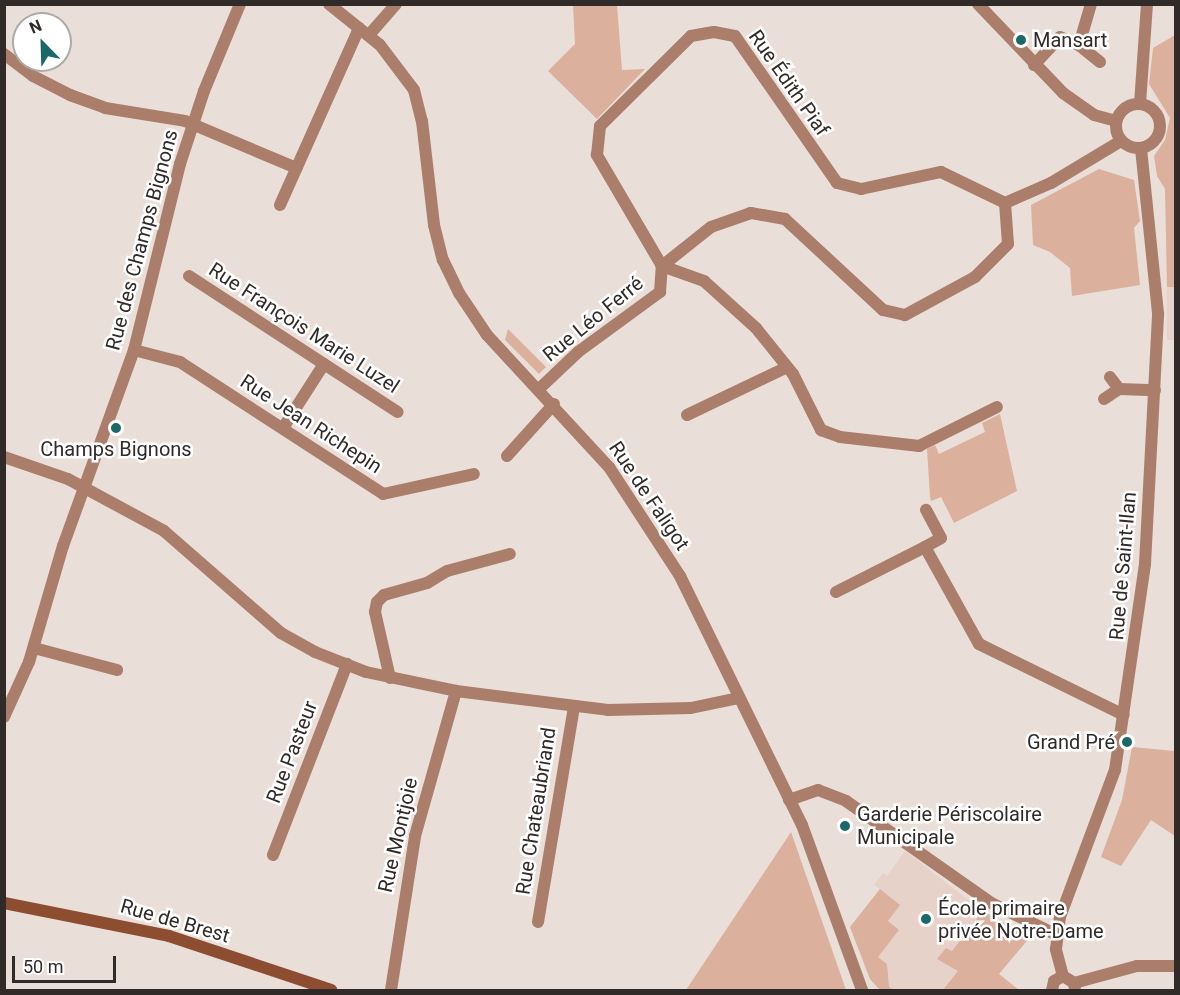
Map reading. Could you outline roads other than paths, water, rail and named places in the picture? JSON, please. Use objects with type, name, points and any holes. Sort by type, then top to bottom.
[{"type":"main road","name":"Rue de Brest","points":[[4,903],[169,936],[331,990]]},
{"type":"street","name":"Rue des Champs Bignons","points":[[4,717],[16,698],[34,648],[84,488],[134,350],[193,126],[240,4]]},
{"type":"street","name":"Rue de Faligot","points":[[329,4],[364,31],[399,66],[414,90],[424,131],[434,225],[443,260],[487,335],[554,404],[609,467],[680,576],[789,800],[816,861],[862,990]]},
{"type":"street","points":[[280,205],[364,31],[396,4]]},
{"type":"street","points":[[978,4],[1034,65],[1086,110],[1116,121]]},
{"type":"street","points":[[1079,45],[1091,4]]},
{"type":"street","points":[[1140,104],[1146,4]]},
{"type":"street","name":"Rue Édith Piaf","points":[[662,266],[597,155],[600,126],[691,36],[714,32],[735,36],[837,183],[861,189],[941,172],[1005,203]]},
{"type":"street","points":[[1034,65],[1060,37],[1079,45],[1100,62]]},
{"type":"street","points":[[4,54],[33,76],[70,95],[105,108],[185,121],[296,168]]},
{"type":"street","points":[[1116,121],[1128,106],[1140,104],[1153,110],[1160,123],[1157,136],[1141,148],[1121,141]]},
{"type":"street","points":[[1116,121],[1121,141]]},
{"type":"street","points":[[662,266],[711,227],[751,213],[785,219],[883,310],[905,315],[975,277],[1008,244],[1005,203],[1051,183],[1121,141]]},
{"type":"street","name":"Rue de Saint-Ilan","points":[[1070,983],[1058,963],[1057,935],[1060,917],[1115,770],[1145,564],[1155,390],[1156,275],[1141,148]]},
{"type":"street","name":"Rue Léo Ferré","points":[[539,389],[579,352],[660,292],[662,266],[704,281],[756,328],[787,367],[821,430],[840,437],[919,446],[997,407]]},
{"type":"street","name":"Rue François Marie Luzel","points":[[189,276],[398,412]]},
{"type":"street","name":"Rue Jean Richepin","points":[[134,350],[180,362],[383,494],[474,474]]},
{"type":"street","points":[[283,428],[324,364]]},
{"type":"street","points":[[687,415],[787,367]]},
{"type":"street","points":[[1110,378],[1119,389]]},
{"type":"street","points":[[1104,399],[1119,389],[1155,390]]},
{"type":"street","points":[[507,456],[554,404]]},
{"type":"street","points":[[4,456],[68,479],[164,531],[281,633],[347,664],[390,678],[456,691],[574,706],[643,711],[692,708],[738,698]]},
{"type":"street","points":[[837,592],[941,538],[926,510]]},
{"type":"street","points":[[925,547],[979,644],[1124,715]]},
{"type":"street","points":[[390,678],[375,612],[377,602],[384,595],[427,583],[447,570],[510,554]]},
{"type":"street","points":[[34,648],[117,670]]},
{"type":"street","name":"Rue Pasteur","points":[[273,855],[347,664]]},
{"type":"street","name":"Rue Montjoie","points":[[392,990],[415,836],[456,691]]},
{"type":"street","name":"Rue Chateaubriand","points":[[538,922],[574,706]]},
{"type":"street","points":[[789,800],[818,790],[846,801],[991,903],[1057,935]]},
{"type":"street","points":[[1052,990],[1054,981],[1070,983],[1137,966],[1176,966]]},
{"type":"place","name":"Mansart","points":[[1021,40]]},
{"type":"place","name":"Champs Bignons","points":[[116,428]]},
{"type":"place","name":"Grand Pré","points":[[1127,742]]},
{"type":"place","name":"Garderie Périscolaire Municipale","points":[[845,826]]},
{"type":"place","name":"École primaire privée Notre-Dame","points":[[926,919]]}]
